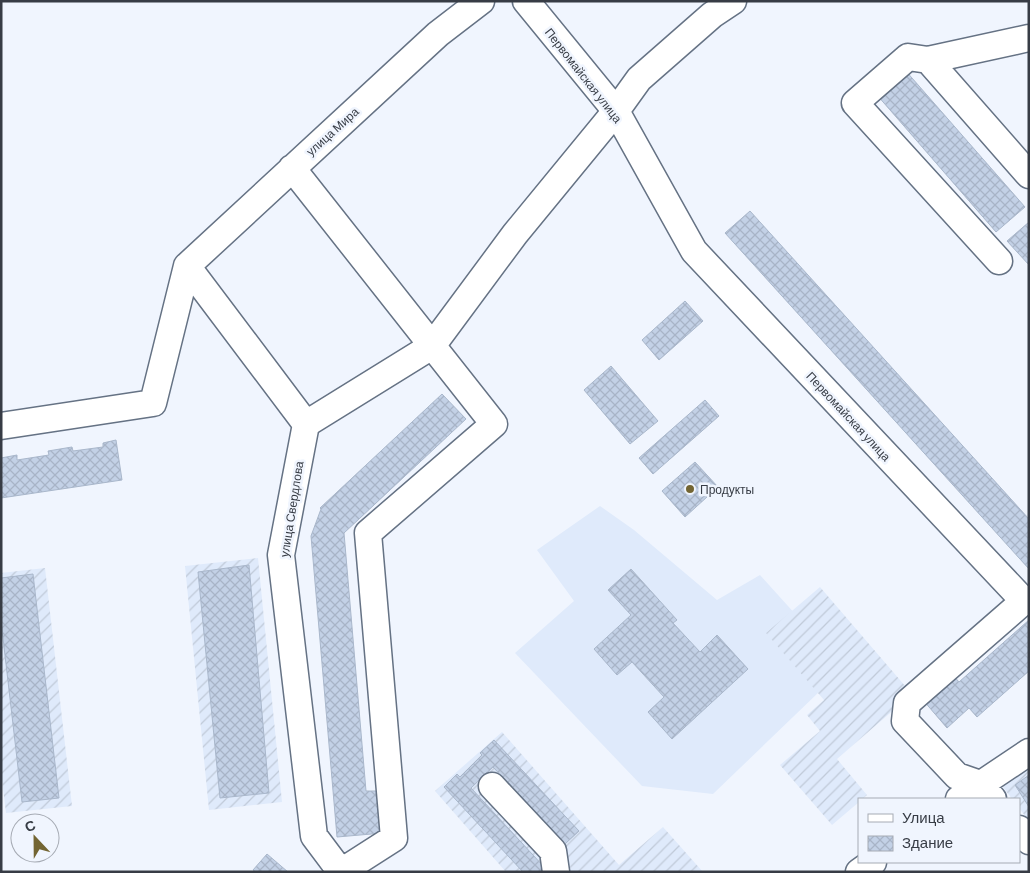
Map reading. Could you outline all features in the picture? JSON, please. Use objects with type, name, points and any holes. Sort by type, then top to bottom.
[{"type":"street","name":"улица Мира","points":[[187,266],[438,34],[481,1]]},
{"type":"street","name":"Первомайская улица","points":[[526,1],[616,111],[694,251],[1024,601],[907,703],[905,721],[957,776],[987,792]]},
{"type":"street","points":[[187,266],[306,424],[432,346],[515,234],[616,111],[639,79],[712,15],[733,1]]},
{"type":"street","points":[[999,261],[855,103],[908,56],[928,60],[1029,38]]},
{"type":"street","points":[[928,60],[1029,175]]},
{"type":"street","points":[[292,168],[494,424],[368,534],[394,838],[341,872]]},
{"type":"street","points":[[1,426],[153,403],[187,266]]},
{"type":"street","name":"улица Свердлова","points":[[306,424],[281,555],[314,836],[341,872]]},
{"type":"street","points":[[963,798],[987,792],[1029,752]]},
{"type":"street","points":[[492,786],[553,851],[556,872]]},
{"type":"street","points":[[1020,830],[1029,841]]},
{"type":"street","points":[[859,872],[872,863]]},
{"type":"shaded area","points":[[600,506],[634,530],[717,600],[760,575],[844,668],[713,794],[642,786],[515,653],[574,601],[537,550]]},
{"type":"shaded area","points":[[258,558],[282,802],[209,810],[185,566]]},
{"type":"shaded area","points":[[45,568],[72,806],[6,813],[1,772],[1,573]]},
{"type":"shaded area","points":[[820,587],[912,694],[837,759],[867,795],[863,798],[858,798],[858,803],[832,825],[780,765],[820,731],[807,715],[824,700],[766,633]]},
{"type":"shaded area","points":[[502,732],[619,865],[663,827],[703,872],[506,872],[435,791]]},
{"type":"shaded area","points":[[1029,768],[1029,821],[1020,809],[1020,798],[1011,798],[1003,787]]},
{"type":"building","points":[[905,70],[1025,207],[996,232],[877,95]]},
{"type":"building","points":[[750,211],[1029,519],[1029,569],[725,233]]},
{"type":"building","points":[[1029,222],[1029,265],[1007,241]]},
{"type":"building","points":[[685,301],[703,321],[659,360],[642,340]]},
{"type":"building","points":[[611,366],[658,421],[630,444],[584,390]]},
{"type":"building","points":[[442,394],[466,419],[344,533],[366,791],[379,791],[383,833],[337,837],[311,536],[320,508]]},
{"type":"building","points":[[705,400],[719,416],[653,474],[639,458]]},
{"type":"building","points":[[116,440],[122,480],[1,498],[1,458],[17,455],[17,460],[49,455],[48,451],[72,447],[73,451],[103,447],[103,443]]},
{"type":"building","name":"Продукты","points":[[695,462],[718,487],[685,517],[662,491]]},
{"type":"building","points":[[249,565],[269,793],[220,798],[198,572]]},
{"type":"building","points":[[631,569],[677,620],[673,623],[700,652],[717,635],[748,669],[672,739],[648,712],[664,697],[632,662],[617,675],[594,649],[631,615],[608,590]]},
{"type":"building","points":[[33,574],[59,798],[22,802],[1,621],[1,578]]},
{"type":"building","points":[[1029,620],[1029,671],[977,717],[969,708],[947,728],[923,700],[952,674],[959,682]]},
{"type":"building","points":[[494,740],[579,831],[565,844],[493,767],[471,788],[545,868],[541,872],[523,872],[444,787],[457,774],[460,777],[482,755],[480,753]]},
{"type":"building","points":[[1029,775],[1029,807],[1015,785]]},
{"type":"building","points":[[267,854],[288,872],[256,872],[253,870]]},
{"type":"place","name":"Продукты","points":[[690,489]]}]
